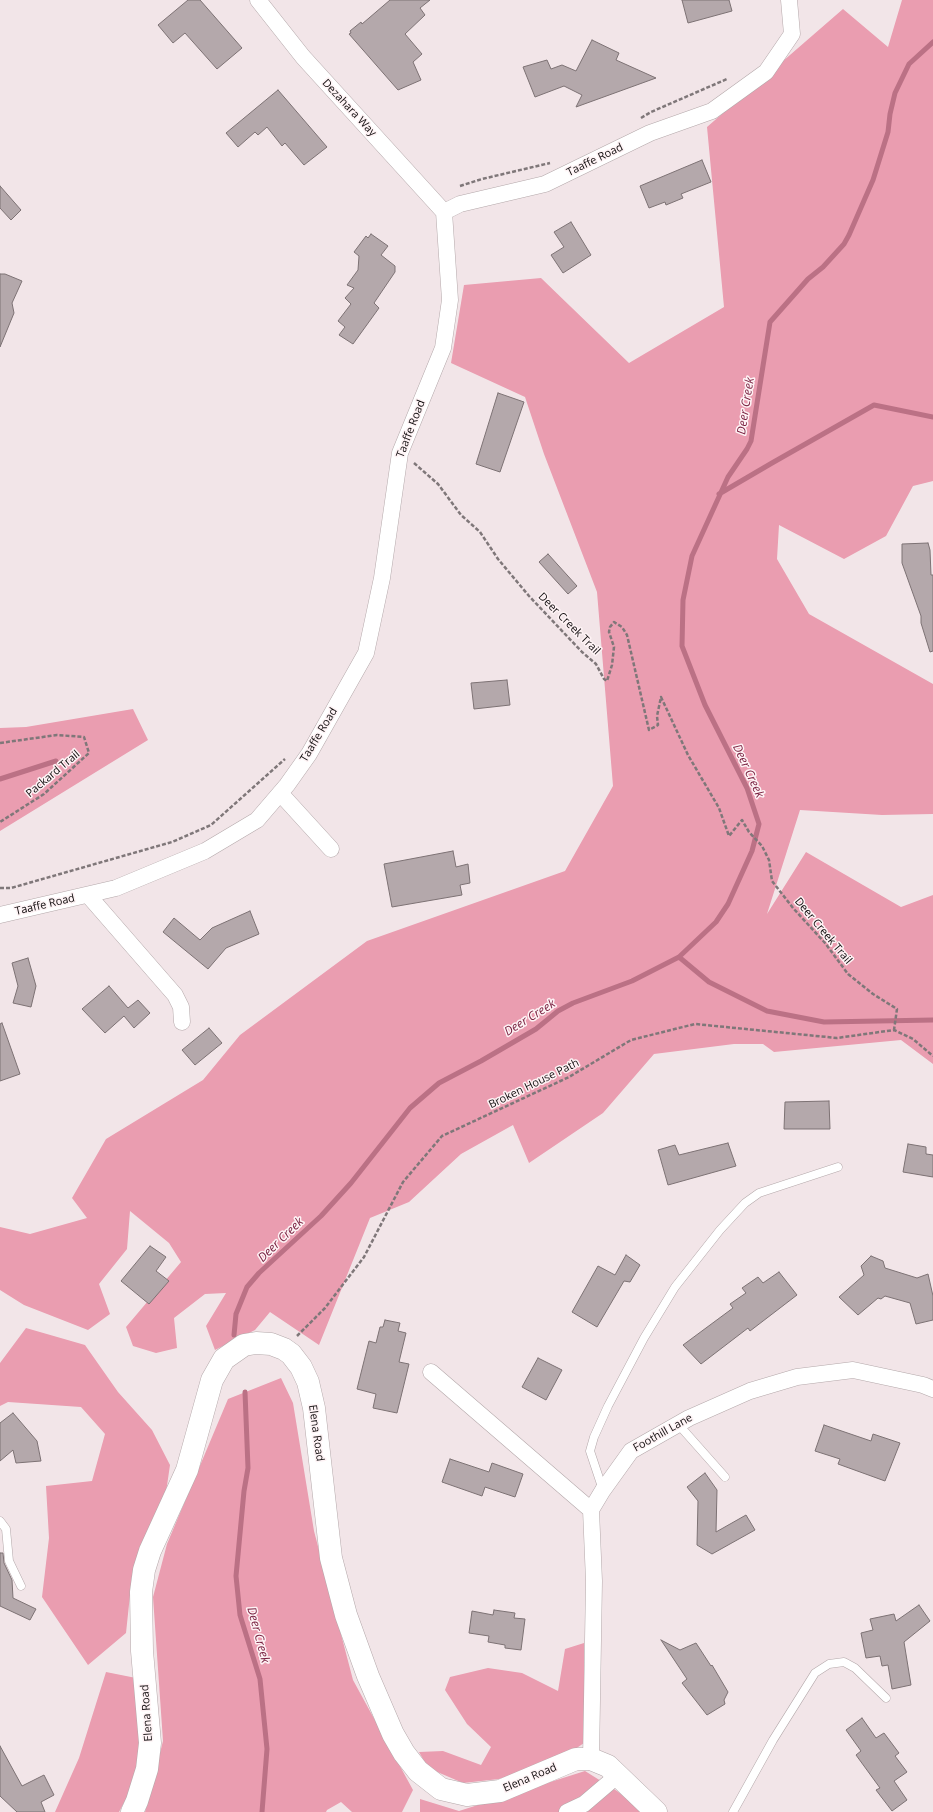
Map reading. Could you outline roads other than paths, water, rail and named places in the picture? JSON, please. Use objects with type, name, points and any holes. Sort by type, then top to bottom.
[{"type":"street","name":"Dezahara Way","points":[[258,0],[303,58],[440,207]]},
{"type":"street","name":"Taaffe Road","points":[[0,915],[116,888],[204,851],[257,820],[280,793],[317,741],[366,653],[382,578],[400,452],[443,348],[450,300],[440,207],[460,204],[545,184],[650,133],[712,112],[766,72],[792,34],[789,0]]},
{"type":"street","points":[[280,793],[331,849]]},
{"type":"street","points":[[88,895],[175,995],[181,1007],[182,1022]]},
{"type":"street","name":"Elena Road","points":[[132,1812],[147,1769],[150,1743],[142,1651],[141,1592],[144,1570],[150,1551],[187,1470],[212,1380],[224,1360],[244,1345],[250,1344],[271,1344],[284,1349],[291,1354],[301,1367],[308,1382],[314,1408],[331,1558],[346,1615],[368,1676],[393,1734],[404,1753],[418,1771],[441,1789],[468,1795],[500,1791],[576,1759],[591,1759],[608,1766],[656,1812]]},
{"type":"street","name":"Foothill Lane","points":[[591,1510],[603,1490],[631,1451],[678,1424],[750,1391],[797,1377],[853,1370],[923,1385],[933,1389]]},
{"type":"street","points":[[431,1372],[591,1510],[594,1581],[591,1759]]},
{"type":"street","points":[[567,1812],[584,1804],[618,1775]]},
{"type":"lane","points":[[603,1490],[590,1451],[594,1437],[608,1406],[644,1338],[675,1288],[720,1230],[744,1203],[759,1193],[838,1167]]},
{"type":"lane","points":[[678,1424],[725,1476]]},
{"type":"lane","points":[[0,1521],[6,1529],[9,1561],[21,1586]]},
{"type":"lane","points":[[733,1812],[773,1740],[815,1673],[829,1664],[844,1662],[855,1668],[886,1698]]},
{"type":"waterway","name":"Deer Creek","points":[[234,1335],[236,1314],[247,1287],[259,1273],[321,1216],[351,1183],[410,1108],[439,1083],[481,1061],[536,1029],[558,1011],[573,1003],[632,981],[679,957],[716,922],[728,904],[752,851],[759,824],[747,788],[705,705],[682,646],[683,600],[692,556],[728,477],[751,441],[770,322],[808,279],[823,267],[844,244],[873,180],[888,132],[890,114],[895,93],[909,64],[933,42]]},
{"type":"waterway","points":[[719,494],[874,405],[933,417]]},
{"type":"waterway","points":[[0,779],[56,761]]},
{"type":"waterway","points":[[679,957],[709,982],[767,1011],[824,1022],[933,1020]]},
{"type":"waterway","name":"Deer Creek","points":[[245,1392],[248,1468],[244,1491],[236,1576],[240,1615],[260,1679],[267,1749],[262,1812]]}]
